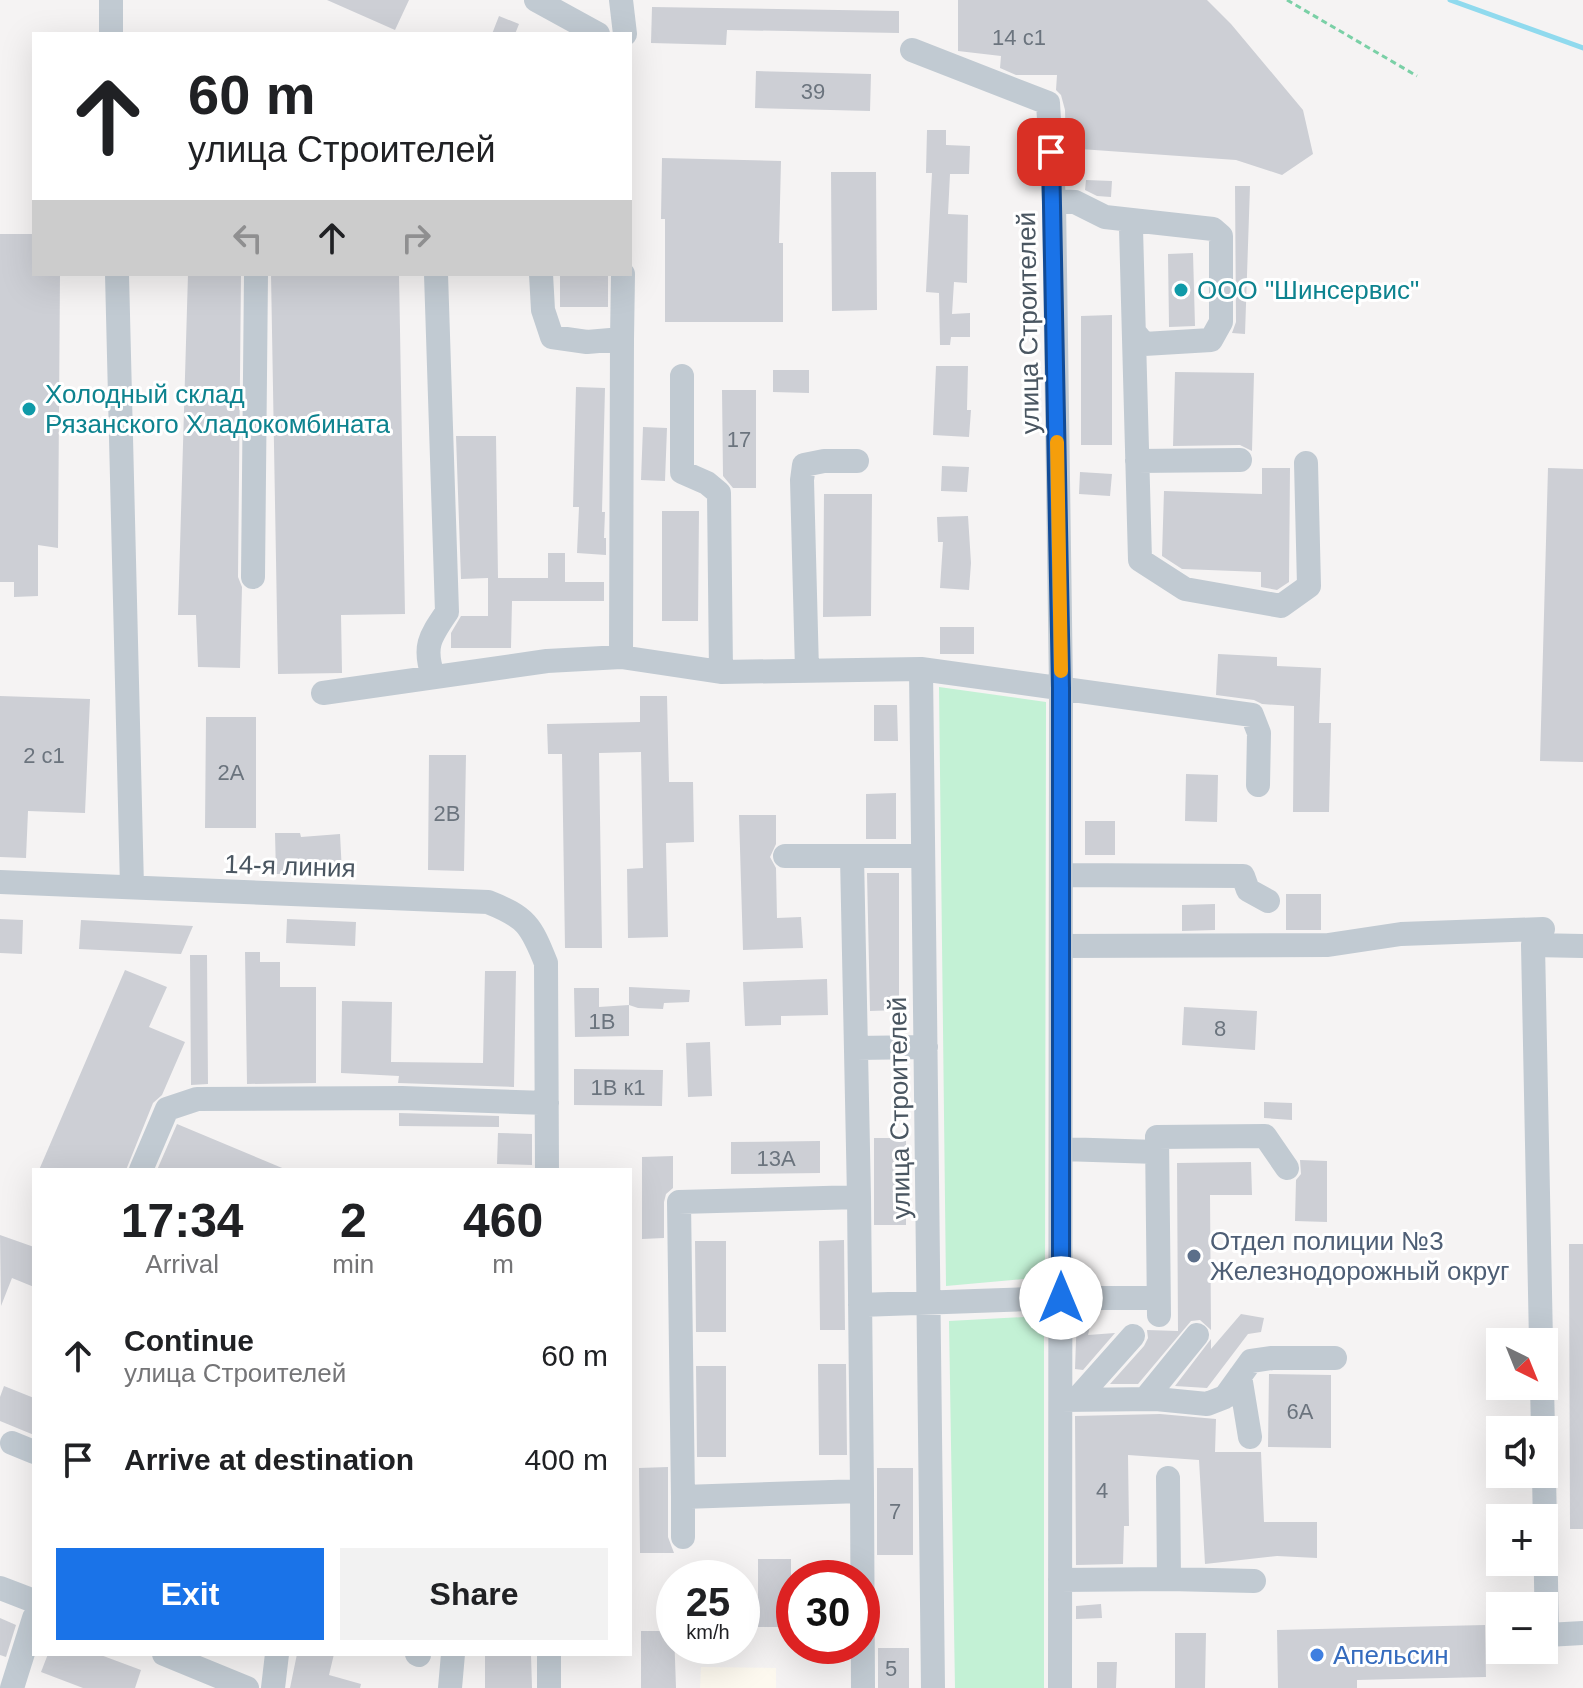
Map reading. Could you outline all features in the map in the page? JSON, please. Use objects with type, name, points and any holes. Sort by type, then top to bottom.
[{"type":"street","points":[[111,0],[111,32]]},
{"type":"street","points":[[536,0],[594,32]]},
{"type":"street","points":[[621,0],[625,32]]},
{"type":"street","name":"улица Строителей","points":[[912,50],[1048,103],[1054,201],[1061,688],[1061,1298]]},
{"type":"street","points":[[1054,201],[1075,202],[1105,217],[1213,229],[1221,236],[1221,322],[1211,340],[1144,344],[1134,332]]},
{"type":"street","points":[[1134,221],[1131,228],[1140,560],[1185,589],[1281,606],[1309,586],[1306,463]]},
{"type":"street","points":[[117,276],[132,887]]},
{"type":"street","points":[[256,276],[259,576],[268,276]]},
{"type":"street","points":[[433,676],[427,656],[432,634],[447,612],[436,276]]},
{"type":"street","points":[[541,276],[543,310],[552,337],[587,342],[622,339]]},
{"type":"street","points":[[621,657],[623,276]]},
{"type":"street","points":[[682,376],[682,472],[707,483],[719,493],[721,672]]},
{"type":"street","points":[[1137,461],[1240,460]]},
{"type":"street","points":[[807,670],[804,465],[824,461],[857,461]]},
{"type":"street","points":[[323,693],[547,661],[621,657],[721,672],[921,669],[1252,715],[1259,733],[1258,785]]},
{"type":"street","name":"улица Строителей","points":[[921,669],[933,1688]]},
{"type":"street","points":[[785,856],[923,856]]},
{"type":"street","points":[[852,856],[859,1197],[863,1688]]},
{"type":"street","points":[[1061,875],[1243,876],[1248,890],[1268,901]]},
{"type":"street","name":"14-я линия","points":[[0,882],[488,902],[517,914],[535,935],[546,963],[547,1103]]},
{"type":"street","points":[[1061,946],[1328,945],[1401,934],[1543,929]]},
{"type":"street","points":[[1541,1328],[1533,945],[1583,946]]},
{"type":"street","points":[[856,1048],[926,1047]]},
{"type":"street","points":[[142,1168],[167,1109],[197,1099],[402,1098],[547,1103],[547,1168]]},
{"type":"street","points":[[860,1305],[1061,1298],[1158,1307],[1157,1137],[1265,1136],[1287,1168]]},
{"type":"street","points":[[1061,1149],[1157,1152]]},
{"type":"street","points":[[683,1537],[679,1202],[859,1197]]},
{"type":"street","points":[[1060,1688],[1060,1580],[1068,1400],[1061,1298]]},
{"type":"street","points":[[1145,1399],[1197,1335]]},
{"type":"street","points":[[1068,1400],[1133,1336]]},
{"type":"street","points":[[1068,1400],[1145,1399],[1207,1404],[1225,1397],[1251,1361],[1335,1358]]},
{"type":"street","points":[[1240,1376],[1250,1437]]},
{"type":"street","points":[[1168,1478],[1169,1579]]},
{"type":"street","points":[[1544,1488],[1547,1635],[1583,1633]]},
{"type":"street","points":[[683,1497],[862,1491]]},
{"type":"street","points":[[1060,1580],[1254,1581]]},
{"type":"street","points":[[0,1588],[32,1600]]},
{"type":"street","points":[[12,1688],[32,1624]]},
{"type":"street","points":[[169,1656],[247,1688]]},
{"type":"street","points":[[273,1688],[277,1656]]},
{"type":"street","points":[[450,1688],[453,1656]]},
{"type":"street","points":[[549,1656],[549,1688]]},
{"type":"path","points":[[1287,0],[1417,76]]},
{"type":"shaded area","points":[[701,1667],[776,1668],[776,1688],[700,1688]]},
{"type":"green space","points":[[939,687],[1046,702],[1045,1277],[946,1286]]},
{"type":"green space","points":[[1044,1316],[1044,1688],[955,1688],[949,1321]]},
{"type":"building","points":[[327,0],[409,0],[395,30]]},
{"type":"building","points":[[958,0],[1207,0],[1303,110],[1313,154],[1282,175],[1236,160],[1066,148],[1065,110],[1061,95],[1056,90],[1057,75],[1016,75],[1000,68],[1001,56],[958,51]]},
{"type":"building","points":[[652,7],[899,11],[899,33],[727,30],[726,45],[651,43]]},
{"type":"building","points":[[499,16],[519,24],[516,32],[493,32]]},
{"type":"building","points":[[756,71],[871,74],[870,111],[755,108]]},
{"type":"building","points":[[927,130],[946,130],[946,145],[970,146],[969,174],[950,174],[948,214],[968,215],[967,283],[954,282],[952,314],[970,313],[970,337],[951,337],[950,345],[940,345],[939,293],[926,292],[932,173],[926,173]]},
{"type":"building","points":[[662,158],[781,161],[779,243],[783,243],[783,322],[665,322]]},
{"type":"building","points":[[831,172],[876,172],[877,310],[832,311]]},
{"type":"building","points":[[1086,180],[1112,181],[1111,197],[1097,196],[1085,190]]},
{"type":"building","points":[[1235,186],[1250,186],[1245,334],[1232,333],[1236,322]]},
{"type":"building","name":"Холодный склад Рязанского Хладокомбината","points":[[0,234],[32,234],[32,276],[60,276],[58,548],[38,545],[38,596],[14,597],[14,582],[0,582]]},
{"type":"building","name":"ООО \"Шинсервис\"","points":[[1193,253],[1195,326],[1169,327],[1168,254]]},
{"type":"building","points":[[188,276],[241,276],[240,668],[198,667],[196,615],[178,615]]},
{"type":"building","points":[[271,276],[399,276],[405,614],[341,615],[342,673],[278,674]]},
{"type":"building","points":[[560,276],[608,276],[608,307],[560,307]]},
{"type":"building","points":[[1112,315],[1112,445],[1081,445],[1081,316]]},
{"type":"building","points":[[936,366],[968,366],[969,437],[933,435]]},
{"type":"building","points":[[773,370],[809,370],[809,393],[773,392]]},
{"type":"building","points":[[1175,372],[1254,373],[1252,451],[1240,445],[1173,446]]},
{"type":"building","points":[[576,387],[605,388],[602,512],[605,512],[606,555],[577,553],[579,507],[573,507]]},
{"type":"building","points":[[722,390],[756,390],[756,488],[733,488],[723,476]]},
{"type":"building","points":[[643,427],[667,428],[665,481],[641,480]]},
{"type":"building","points":[[456,436],[496,436],[498,578],[548,578],[548,553],[565,553],[565,582],[604,582],[604,601],[512,601],[511,648],[451,648],[451,633],[461,616],[488,616],[488,578],[461,579]]},
{"type":"building","points":[[942,466],[969,467],[967,492],[941,491]]},
{"type":"building","points":[[1262,468],[1290,468],[1289,582],[1277,590],[1261,587],[1261,572],[1182,569],[1162,556],[1164,491],[1262,494]]},
{"type":"building","points":[[1548,468],[1583,469],[1583,762],[1540,761]]},
{"type":"building","points":[[1080,472],[1112,474],[1110,496],[1079,494]]},
{"type":"building","points":[[824,494],[872,494],[871,616],[823,617]]},
{"type":"building","points":[[662,511],[699,511],[698,621],[662,621]]},
{"type":"building","points":[[968,516],[969,590],[940,588],[943,542],[938,542],[937,517]]},
{"type":"building","points":[[940,627],[974,627],[974,654],[940,654]]},
{"type":"building","points":[[1218,654],[1277,657],[1277,666],[1321,668],[1319,723],[1331,723],[1329,812],[1293,812],[1294,706],[1262,704],[1216,695]]},
{"type":"building","points":[[0,696],[90,699],[85,813],[28,811],[26,858],[0,857]]},
{"type":"building","points":[[640,696],[667,696],[669,782],[693,782],[694,842],[666,843],[668,937],[628,938],[627,869],[643,868],[641,752],[599,753],[602,948],[565,948],[562,754],[548,754],[547,724],[640,722]]},
{"type":"building","points":[[874,705],[897,705],[898,741],[874,741]]},
{"type":"building","points":[[206,717],[256,717],[256,828],[205,828]]},
{"type":"building","points":[[429,755],[466,755],[464,871],[428,870]]},
{"type":"building","points":[[1186,774],[1218,775],[1217,822],[1185,821]]},
{"type":"building","points":[[896,793],[896,839],[866,839],[866,794]]},
{"type":"building","points":[[739,815],[776,815],[776,844],[770,857],[776,868],[777,918],[801,917],[803,948],[743,950]]},
{"type":"building","points":[[1085,821],[1115,821],[1115,855],[1085,855]]},
{"type":"building","points":[[275,833],[300,833],[301,837],[340,834],[342,873],[276,874]]},
{"type":"building","points":[[867,873],[899,873],[899,1010],[870,1011]]},
{"type":"building","points":[[1286,894],[1321,894],[1321,930],[1286,930]]},
{"type":"building","points":[[1215,904],[1215,930],[1182,931],[1182,905]]},
{"type":"building","points":[[0,919],[23,920],[22,954],[0,953]]},
{"type":"building","points":[[287,919],[356,922],[355,946],[286,943]]},
{"type":"building","points":[[81,920],[193,926],[181,954],[79,949]]},
{"type":"building","points":[[245,952],[260,952],[260,962],[280,962],[280,987],[316,987],[316,1083],[247,1084]]},
{"type":"building","points":[[190,955],[207,955],[208,1084],[191,1085]]},
{"type":"building","points":[[125,970],[167,987],[149,1027],[185,1042],[162,1095],[153,1103],[127,1168],[40,1168]]},
{"type":"building","points":[[485,971],[516,971],[514,1087],[398,1083],[399,1076],[341,1073],[342,1001],[392,1002],[391,1062],[483,1063]]},
{"type":"building","points":[[827,979],[828,1015],[781,1016],[781,1025],[745,1026],[743,982]]},
{"type":"building","points":[[629,987],[690,990],[689,1002],[664,1003],[663,1009],[638,1008],[629,1005]]},
{"type":"building","points":[[574,988],[599,988],[599,1007],[629,1005],[629,1036],[575,1037]]},
{"type":"building","points":[[1184,1007],[1257,1011],[1255,1050],[1182,1045]]},
{"type":"building","points":[[710,1042],[712,1096],[688,1097],[686,1043]]},
{"type":"building","points":[[574,1069],[663,1070],[662,1106],[574,1105]]},
{"type":"building","points":[[1264,1102],[1292,1103],[1292,1120],[1264,1118]]},
{"type":"building","points":[[399,1113],[499,1116],[499,1127],[399,1126]]},
{"type":"building","points":[[177,1124],[282,1168],[158,1168]]},
{"type":"building","points":[[498,1133],[532,1134],[532,1165],[497,1164]]},
{"type":"building","points":[[874,1138],[906,1138],[906,1225],[874,1225]]},
{"type":"building","points":[[820,1141],[820,1173],[731,1174],[731,1142]]},
{"type":"building","points":[[673,1156],[673,1188],[666,1194],[664,1202],[664,1238],[642,1239],[642,1157]]},
{"type":"building","points":[[1300,1160],[1327,1161],[1327,1222],[1295,1221]]},
{"type":"building","name":"Отдел полиции №3 Железнодорожный округ","points":[[1251,1162],[1252,1195],[1210,1195],[1211,1330],[1200,1320],[1191,1321],[1138,1384],[1110,1384],[1144,1346],[1148,1338],[1147,1330],[1178,1331],[1177,1163]]},
{"type":"building","points":[[0,1235],[32,1246],[32,1286],[12,1278],[1,1306]]},
{"type":"building","points":[[844,1240],[845,1330],[820,1330],[819,1241]]},
{"type":"building","points":[[695,1241],[726,1241],[726,1332],[696,1332]]},
{"type":"building","points":[[1569,1244],[1583,1244],[1583,1529],[1570,1529]]},
{"type":"building","points":[[1077,1313],[1093,1313],[1088,1335],[1115,1333],[1083,1370],[1075,1369]]},
{"type":"building","points":[[1241,1314],[1264,1318],[1261,1332],[1248,1334],[1207,1388],[1175,1386],[1211,1339],[1211,1349]]},
{"type":"building","points":[[818,1364],[846,1364],[847,1455],[819,1455]]},
{"type":"building","points":[[696,1366],[726,1366],[726,1457],[697,1457]]},
{"type":"building","points":[[1269,1374],[1331,1375],[1331,1448],[1268,1447]]},
{"type":"building","points":[[4,1386],[32,1397],[32,1434],[0,1421],[0,1397]]},
{"type":"building","points":[[1160,1414],[1216,1419],[1215,1452],[1261,1452],[1264,1522],[1317,1522],[1317,1558],[1277,1556],[1205,1564],[1199,1460],[1128,1455],[1129,1526],[1124,1526],[1123,1564],[1076,1565],[1075,1416]]},
{"type":"building","points":[[668,1467],[668,1537],[674,1553],[640,1553],[639,1468]]},
{"type":"building","points":[[877,1468],[913,1468],[913,1555],[877,1555]]},
{"type":"building","points":[[791,1559],[776,1560],[776,1627],[760,1627],[758,1560]]},
{"type":"building","points":[[1101,1604],[1102,1618],[1076,1619],[1076,1606]]},
{"type":"building","points":[[0,1618],[16,1625],[6,1657],[0,1655]]},
{"type":"building","points":[[1485,1625],[1486,1677],[1357,1680],[1357,1688],[1278,1688],[1277,1630]]},
{"type":"building","points":[[641,1631],[656,1631],[656,1664],[675,1664],[676,1688],[641,1688]]},
{"type":"building","points":[[1175,1633],[1206,1633],[1205,1688],[1175,1688]]},
{"type":"building","points":[[880,1648],[909,1648],[909,1688],[878,1688]]},
{"type":"building","points":[[47,1656],[103,1656],[141,1670],[135,1688],[83,1688],[41,1672]]},
{"type":"building","points":[[297,1656],[334,1656],[329,1675],[361,1684],[360,1688],[290,1688]]},
{"type":"building","points":[[485,1656],[531,1656],[532,1688],[485,1688]]},
{"type":"building","points":[[1097,1662],[1117,1662],[1116,1688],[1097,1688]]},
{"type":"waterway","points":[[1450,0],[1583,48]]},
{"type":"slow traffic","points":[[1057,442],[1061,671]]},
{"type":"place","name":"ООО \"Шинсервис\"","points":[[1181,290]]},
{"type":"place","name":"Холодный склад Рязанского Хладокомбината","points":[[29,409]]},
{"type":"place","name":"Отдел полиции №3 Железнодорожный округ","points":[[1194,1256]]},
{"type":"place","name":"Апельсин","points":[[1317,1655]]},
{"type":"route","points":[[1051,152],[1061,688],[1061,1298]]}]
